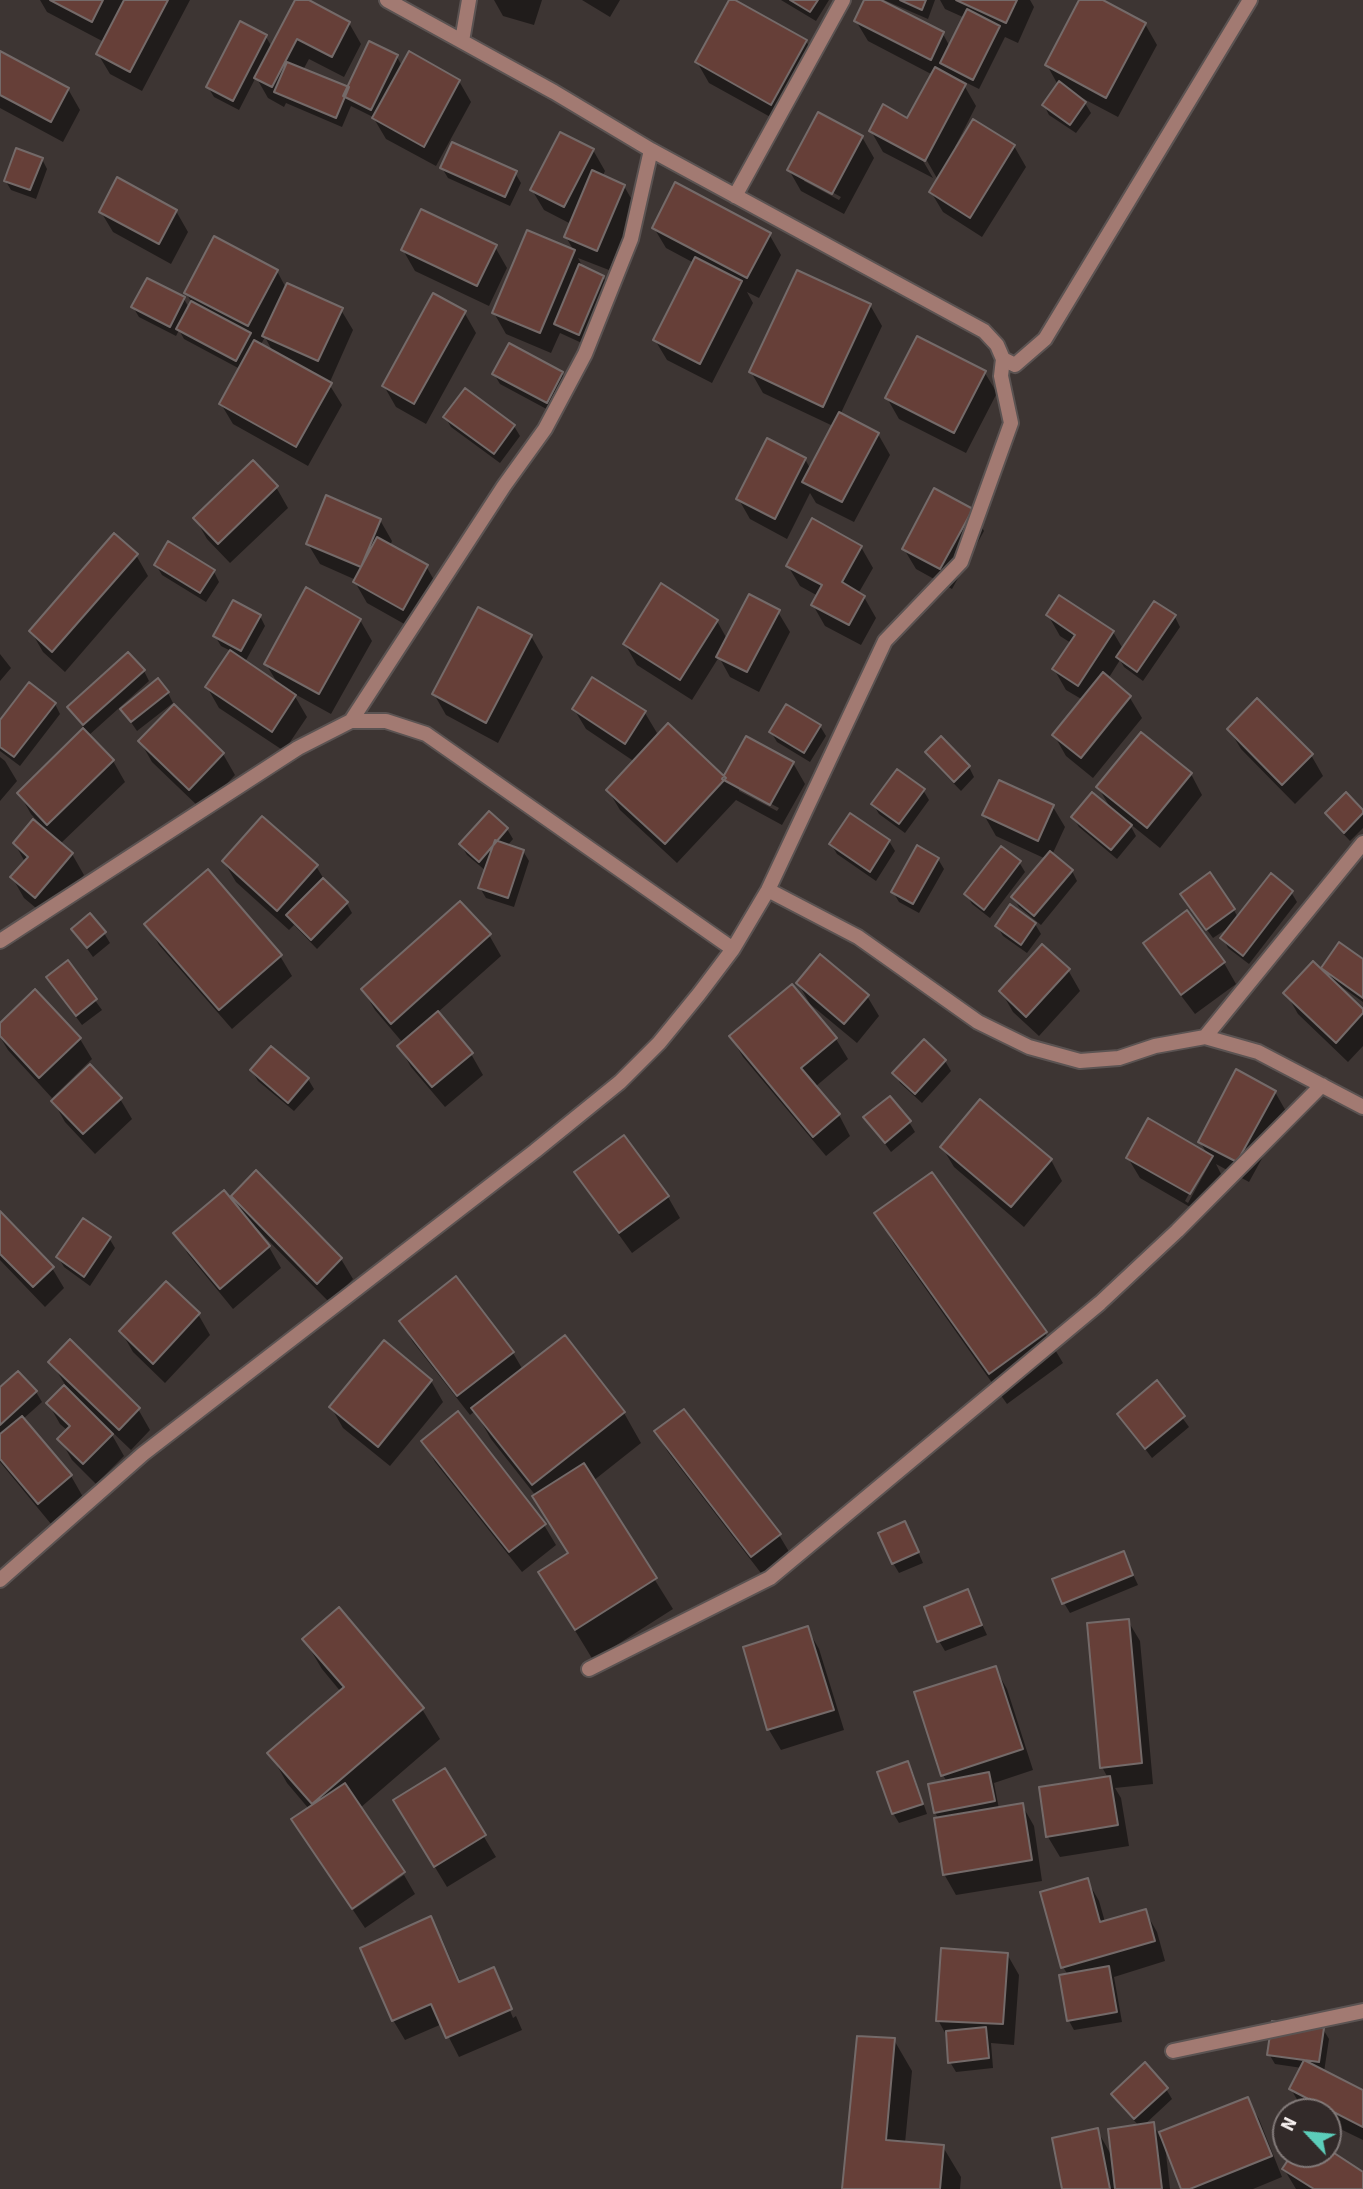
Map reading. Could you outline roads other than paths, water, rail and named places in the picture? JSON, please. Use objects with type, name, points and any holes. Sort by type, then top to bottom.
[{"type":"street","points":[[0,1580],[144,1454],[535,1151],[620,1082],[659,1043],[733,949],[768,890],[885,641],[961,562],[1011,423],[1001,376],[1003,359],[997,345],[984,331],[651,150],[554,92],[387,0]]},
{"type":"street","points":[[462,41],[468,0]]},
{"type":"street","points":[[735,196],[843,0]]},
{"type":"street","points":[[1003,359],[1015,365],[1045,339],[1250,0]]},
{"type":"street","points":[[351,721],[504,486],[545,429],[585,354],[631,239],[651,150]]},
{"type":"street","points":[[0,941],[298,748],[351,721],[386,721],[426,734],[733,949]]},
{"type":"street","points":[[1205,1037],[1363,844]]},
{"type":"street","points":[[768,890],[858,937],[978,1022],[1029,1047],[1080,1061],[1119,1058],[1156,1046],[1205,1037],[1258,1052],[1363,1107]]},
{"type":"street","points":[[589,1669],[770,1578],[1100,1303],[1177,1231],[1322,1086]]},
{"type":"street","points":[[1173,2051],[1363,2011]]}]
